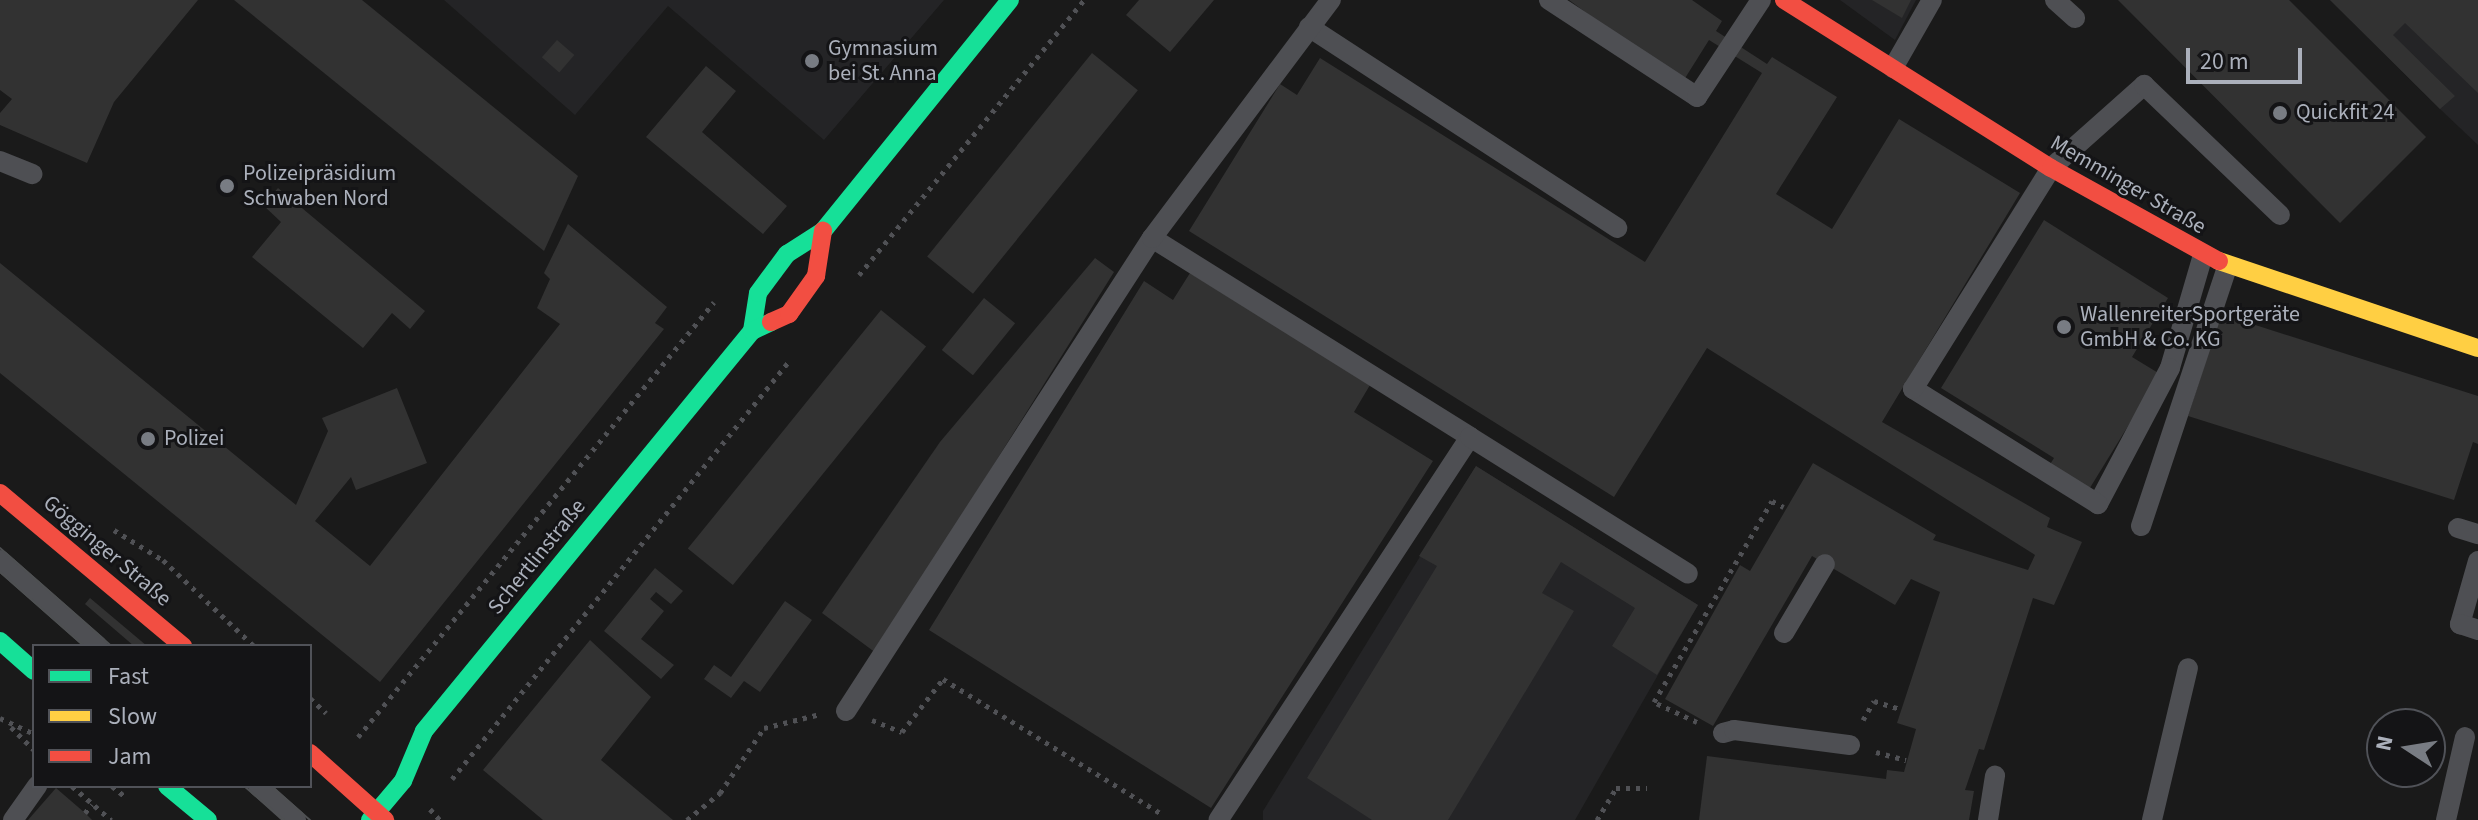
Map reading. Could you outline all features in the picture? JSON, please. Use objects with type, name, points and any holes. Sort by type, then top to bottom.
[{"type":"street","name":"Schertlinstraße","points":[[752,331],[758,293],[787,254],[823,231],[1010,0]]},
{"type":"street","name":"Memminger Straße","points":[[1789,1],[2051,168],[2203,255],[2227,267],[2478,348]]},
{"type":"street","name":"Schertlinstraße","points":[[377,817],[403,781],[424,731],[752,331],[789,314],[816,276],[823,231]]},
{"type":"street","name":"Gögginger Straße","points":[[0,493],[181,644]]},
{"type":"street","points":[[0,641],[32,669]]},
{"type":"street","points":[[312,755],[377,817]]},
{"type":"street","points":[[169,788],[208,820]]},
{"type":"lane","points":[[846,711],[1152,238],[1331,0]]},
{"type":"lane","points":[[1549,0],[1697,97],[1761,0]]},
{"type":"lane","points":[[1893,68],[1932,0]]},
{"type":"lane","points":[[2055,0],[2075,18]]},
{"type":"lane","points":[[1309,27],[1617,228]]},
{"type":"lane","points":[[2203,255],[2170,368],[2098,504],[1913,389],[2051,168],[2144,85],[2280,215]]},
{"type":"lane","points":[[0,161],[33,174]]},
{"type":"lane","points":[[1152,238],[1688,574]]},
{"type":"lane","points":[[2141,526],[2227,267]]},
{"type":"lane","points":[[1218,820],[1470,437]]},
{"type":"lane","points":[[0,560],[96,644]]},
{"type":"lane","points":[[2478,561],[2460,624],[2478,630]]},
{"type":"lane","points":[[1784,633],[1825,564]]},
{"type":"lane","points":[[2152,820],[2188,668]]},
{"type":"lane","points":[[1723,733],[1734,730],[1850,745]]},
{"type":"lane","points":[[2446,820],[2465,737]]},
{"type":"lane","points":[[1988,820],[1995,776]]},
{"type":"lane","points":[[13,820],[36,788]]},
{"type":"lane","points":[[260,788],[296,820]]},
{"type":"path","points":[[848,289],[1084,0]]},
{"type":"path","points":[[358,737],[723,291]]},
{"type":"path","points":[[449,783],[798,350]]},
{"type":"path","points":[[1723,733],[1654,702],[1772,501],[1784,507]]},
{"type":"path","points":[[687,820],[720,793],[764,728],[791,718],[846,711],[902,732],[943,679],[1160,813]]},
{"type":"path","points":[[1850,745],[1874,701],[1901,709]]},
{"type":"path","points":[[0,718],[32,748]]},
{"type":"path","points":[[7,724],[32,733]]},
{"type":"path","points":[[1896,757],[1906,760]]},
{"type":"path","points":[[74,788],[111,820]]},
{"type":"path","points":[[1597,820],[1616,788],[1647,788]]},
{"type":"path","points":[[429,808],[439,795]]},
{"type":"path","points":[[85,813],[92,804]]},
{"type":"shaded area","name":"Gymnasium bei St. Anna","points":[[444,0],[944,0],[824,140],[668,6],[575,115]]},
{"type":"shaded area","points":[[1840,0],[1916,0],[1895,40]]},
{"type":"shaded area","points":[[2330,0],[2478,0],[2478,145],[2440,109]]},
{"type":"shaded area","points":[[1476,466],[1698,605],[1575,820],[1263,820],[1263,811]]},
{"type":"building","points":[[0,0],[198,0],[114,102],[87,163],[0,125],[0,113],[12,99],[0,90]]},
{"type":"building","points":[[234,0],[362,0],[578,176],[544,251]]},
{"type":"building","points":[[1139,0],[1214,0],[1170,52],[1126,15]]},
{"type":"building","points":[[1569,0],[1692,0],[1722,21],[1716,31],[1767,64],[1772,57],[1837,97],[1776,194],[1832,229],[1899,119],[2020,193],[1882,422],[2050,518],[2047,527],[2082,542],[2054,605],[2033,598],[1984,750],[1979,749],[1965,790],[1974,791],[1969,820],[1699,820],[1707,756],[1886,779],[1887,770],[1904,772],[1916,729],[1897,723],[1940,592],[1911,579],[1895,605],[1812,556],[1713,726],[1665,699],[1740,565],[1750,571],[1813,463],[1936,535],[1933,540],[2028,570],[2035,555],[1707,348],[1614,497],[1189,231],[1280,84],[1297,95],[1320,58],[1645,262],[1762,73],[1709,40],[1682,83]]},
{"type":"building","points":[[1872,0],[1911,0],[1902,18]]},
{"type":"building","points":[[2118,0],[2289,0],[2426,137],[2340,223]]},
{"type":"building","points":[[2330,0],[2478,0],[2478,93],[2405,23],[2393,35],[2455,96],[2440,109]]},
{"type":"building","points":[[557,40],[574,55],[559,72],[542,57]]},
{"type":"building","points":[[1092,53],[1138,90],[973,294],[927,257]]},
{"type":"building","points":[[706,66],[736,91],[702,132],[787,206],[763,234],[646,137]]},
{"type":"building","points":[[278,188],[425,311],[410,329],[392,313],[363,348],[252,257],[281,222],[263,205]]},
{"type":"building","name":"WallenreiterSportgeräte GmbH & Co. KG","points":[[2044,220],[2168,298],[2132,357],[2160,374],[2088,491],[2049,466],[2054,458],[1941,388]]},
{"type":"building","name":"Polizei","points":[[568,224],[667,307],[655,323],[664,329],[380,682],[0,373],[0,263],[296,505],[328,431],[322,418],[397,388],[427,463],[356,490],[351,477],[315,521],[370,566],[560,324],[537,308],[550,279],[544,273]]},
{"type":"building","points":[[1095,258],[1114,272],[876,653],[822,613],[940,442]]},
{"type":"building","points":[[1190,273],[1370,385],[1354,412],[1433,461],[1211,808],[929,630],[1144,281],[1173,300]]},
{"type":"building","points":[[984,298],[1015,323],[973,375],[942,350]]},
{"type":"building","points":[[881,310],[926,347],[733,585],[688,549]]},
{"type":"building","points":[[2221,314],[2478,396],[2478,444],[2473,442],[2454,500],[2188,416]]},
{"type":"building","points":[[1476,466],[1698,605],[1657,675],[1612,646],[1635,608],[1561,562],[1542,593],[1574,611],[1448,820],[1372,820],[1307,778],[1437,566],[1419,556]]},
{"type":"building","points":[[655,568],[683,591],[671,604],[656,592],[650,599],[664,611],[641,639],[674,665],[661,679],[604,631]]},
{"type":"building","points":[[90,598],[145,644],[132,644],[85,604]]},
{"type":"building","points":[[785,601],[812,620],[760,692],[744,681],[731,698],[704,679],[714,665],[731,677]]},
{"type":"building","points":[[590,640],[651,697],[601,760],[673,820],[543,820],[483,770]]},
{"type":"building","points":[[56,788],[85,813],[92,820],[28,820]]},
{"type":"tram line","points":[[0,548],[109,644]]},
{"type":"tram line","points":[[0,572],[82,644]]},
{"type":"tram line","points":[[246,788],[284,820]]},
{"type":"tram line","points":[[273,788],[310,820]]},
{"type":"traffic: fast","points":[[752,331],[758,293],[787,254],[823,231],[1010,0]]},
{"type":"traffic: fast","points":[[370,820],[403,781],[424,731],[752,331],[771,322]]},
{"type":"traffic: fast","points":[[0,641],[32,669]]},
{"type":"traffic: fast","points":[[169,788],[208,820]]},
{"type":"traffic: slow","points":[[2219,261],[2478,348]]},
{"type":"traffic: jam","points":[[1784,0],[2051,168],[2219,261]]},
{"type":"traffic: jam","points":[[771,322],[789,314],[816,276],[823,231]]},
{"type":"traffic: jam","points":[[0,493],[181,644]]},
{"type":"traffic: jam","points":[[312,755],[385,820]]},
{"type":"place","name":"Gymnasium bei St. Anna","points":[[812,61]]},
{"type":"place","name":"Quickfit 24","points":[[2280,113]]},
{"type":"place","name":"Polizeipräsidium Schwaben Nord","points":[[227,186]]},
{"type":"place","name":"WallenreiterSportgeräte GmbH & Co. KG","points":[[2064,327]]},
{"type":"place","name":"Polizei","points":[[148,439]]}]
